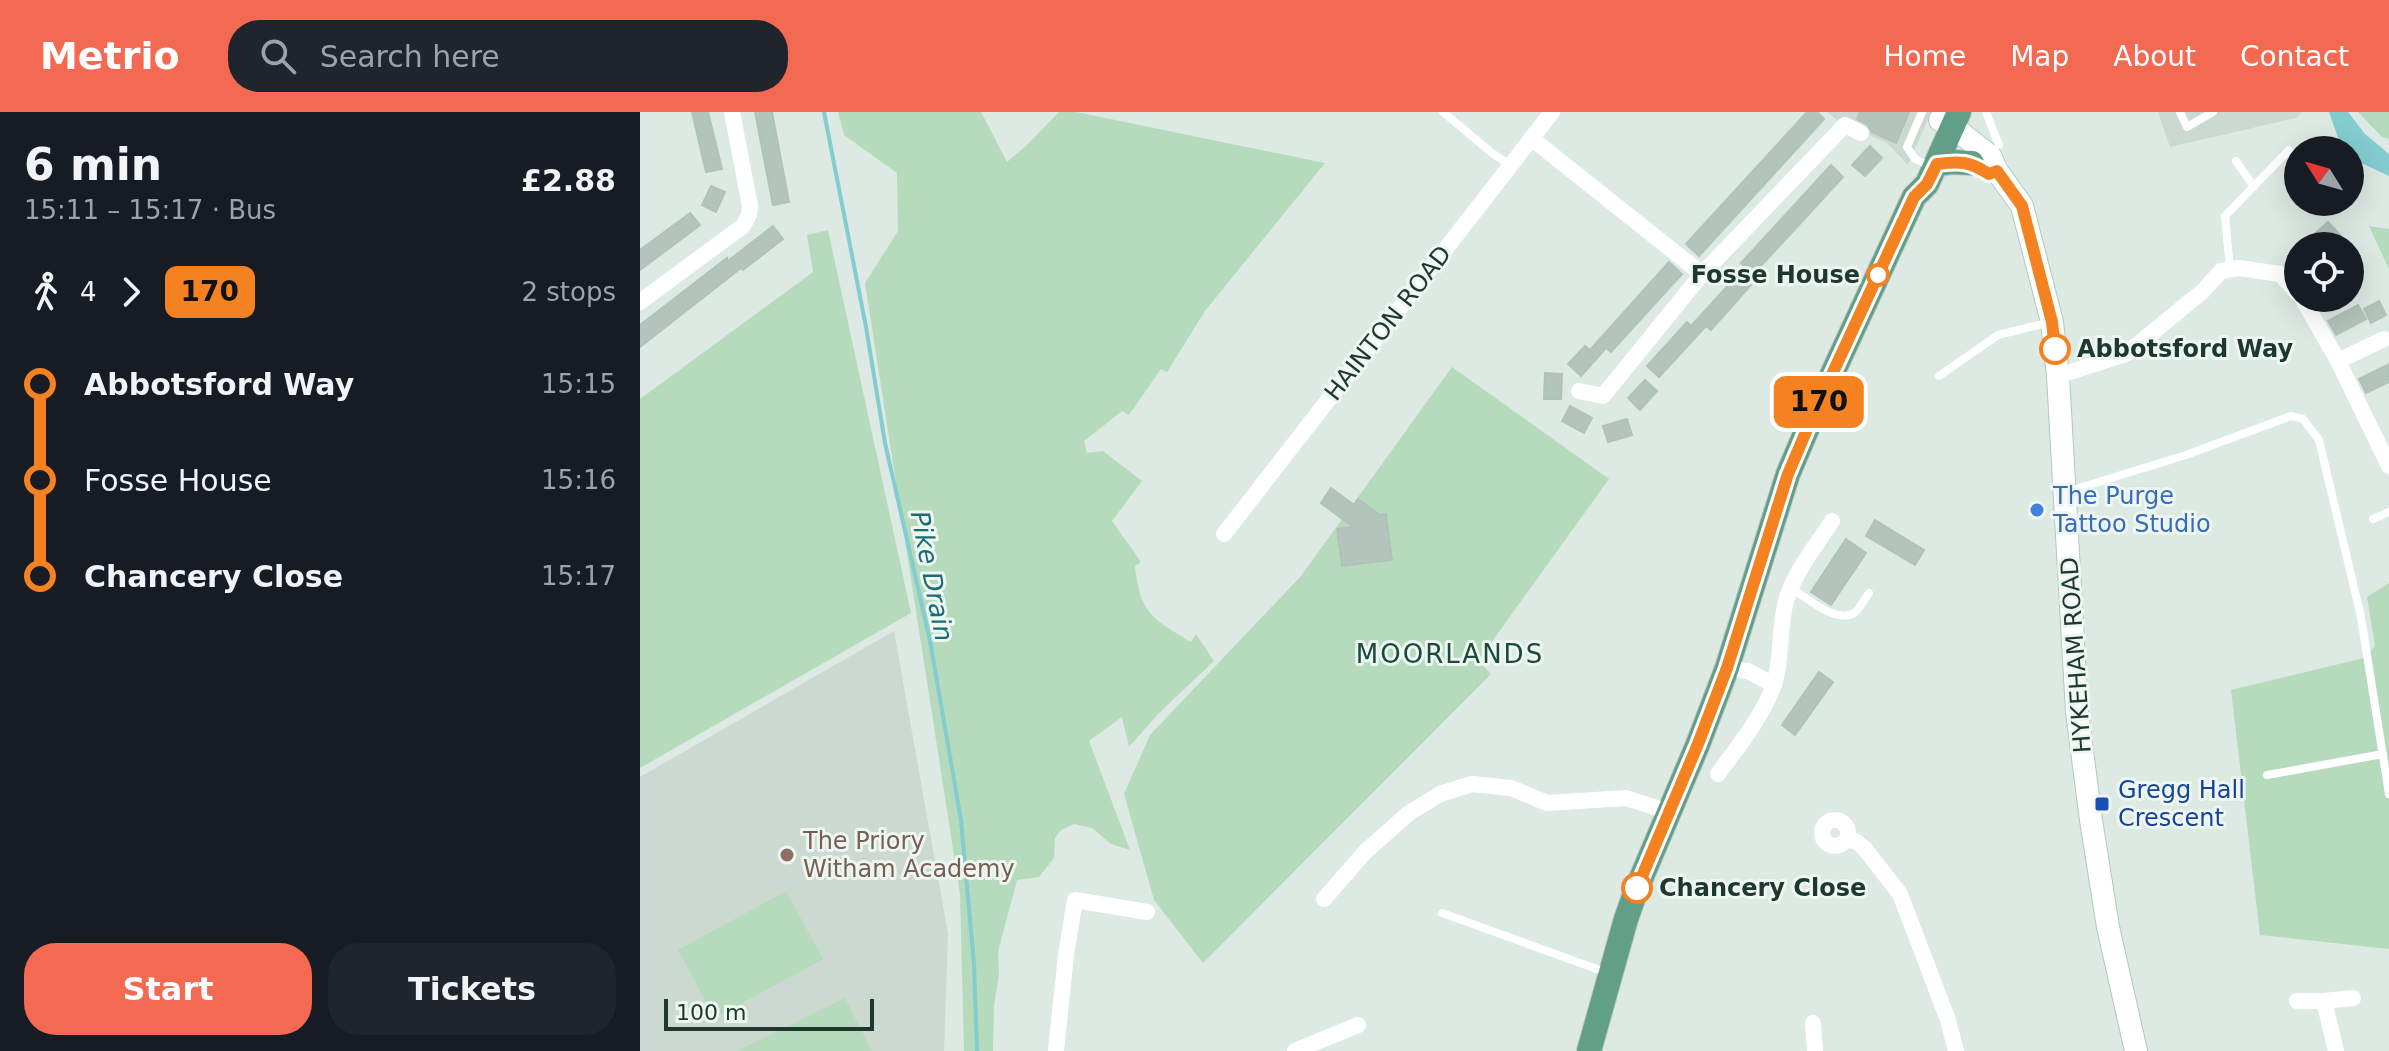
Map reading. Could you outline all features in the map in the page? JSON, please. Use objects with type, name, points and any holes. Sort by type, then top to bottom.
[{"type":"main road","points":[[1931,165],[1943,122]]},
{"type":"main road","points":[[1589,1051],[1609,974],[1637,888],[1727,668],[1788,474],[1811,420],[1914,197],[1916,177],[1931,165],[1972,163]]},
{"type":"street","points":[[640,302],[743,226],[749,215],[750,206],[732,112]]},
{"type":"street","name":"HAINTON ROAD","points":[[1224,534],[1552,112]]},
{"type":"street","points":[[1579,391],[1603,396],[1702,274],[1845,118],[1861,133]]},
{"type":"street","points":[[1943,122],[1972,163],[1989,174],[1997,171]]},
{"type":"street","name":"HYKEHAM ROAD","points":[[1943,122],[1990,156],[2022,206],[2052,322],[2058,376],[2077,712],[2108,927],[2136,1051]]},
{"type":"street","points":[[1531,138],[1702,274]]},
{"type":"street","points":[[2058,376],[2126,354],[2203,291],[2221,271],[2239,268],[2280,274],[2284,278]]},
{"type":"street","points":[[2312,312],[2389,466]]},
{"type":"street","points":[[2338,361],[2384,339]]},
{"type":"street","points":[[1718,774],[1766,707],[1774,685],[1781,651],[1784,610],[1791,588],[1832,521]]},
{"type":"street","points":[[1727,668],[1748,671],[1774,685]]},
{"type":"street","points":[[1324,899],[1366,851],[1409,813],[1440,794],[1472,784],[1511,788],[1547,803],[1626,798],[1669,812]]},
{"type":"street","points":[[1847,839],[1865,849],[1900,894],[1948,1020],[1956,1051]]},
{"type":"street","points":[[1056,1051],[1075,900],[1147,912]]},
{"type":"street","points":[[2297,1001],[2353,998]]},
{"type":"street","points":[[2324,1001],[2336,1051]]},
{"type":"street","points":[[1813,1023],[1815,1051]]},
{"type":"street","points":[[1295,1051],[1358,1025]]},
{"type":"lane","points":[[1443,112],[1510,165]]},
{"type":"lane","points":[[1986,112],[1986,124],[1999,145]]},
{"type":"lane","points":[[2180,112],[2187,127],[2213,112]]},
{"type":"lane","points":[[2230,269],[2225,216],[2284,155]]},
{"type":"lane","points":[[2236,161],[2254,187]]},
{"type":"lane","points":[[1939,376],[1998,335],[2052,322]]},
{"type":"lane","points":[[2065,492],[2186,455],[2291,416],[2303,419],[2319,440],[2361,617],[2389,794]]},
{"type":"lane","points":[[2373,519],[2389,512]]},
{"type":"lane","points":[[1791,588],[1834,615],[1844,617],[1856,612],[1869,593]]},
{"type":"lane","points":[[2267,775],[2383,754]]},
{"type":"lane","points":[[1442,913],[1609,974]]},
{"type":"shaded area","points":[[1827,112],[1931,112],[1908,165],[1887,143],[1837,120]]},
{"type":"shaded area","points":[[2158,112],[2302,112],[2296,118],[2170,147]]},
{"type":"shaded area","name":"The Priory Witham Academy","points":[[894,631],[948,934],[944,1051],[640,1051],[640,777]]},
{"type":"green space","points":[[838,112],[981,112],[1007,162],[1059,112],[1076,112],[1325,163],[1205,311],[1167,372],[1161,369],[1129,415],[1122,411],[1084,441],[1087,453],[1103,451],[1142,481],[1112,521],[1141,562],[1135,566],[1145,605],[1158,621],[1191,642],[1196,634],[1214,661],[1159,713],[1129,747],[1122,717],[1089,741],[1130,850],[1111,844],[1092,828],[1074,824],[1061,830],[1055,838],[1054,858],[1039,877],[1017,880],[998,952],[993,1051],[964,1051],[960,894],[865,283],[898,231],[897,173],[844,135]]},
{"type":"green space","points":[[2358,112],[2389,112],[2389,139],[2382,137]]},
{"type":"green space","points":[[2369,226],[2389,229],[2389,269]]},
{"type":"green space","points":[[828,230],[911,613],[640,768],[640,399],[813,272],[807,235]]},
{"type":"green space","points":[[1452,367],[1609,479],[1478,661],[1491,674],[1203,963],[1154,900],[1124,794],[1150,735],[1301,576]]},
{"type":"green space","points":[[2389,583],[2389,949],[2260,935],[2231,690],[2364,658],[2375,646],[2367,597]]},
{"type":"green space","points":[[786,891],[823,959],[715,1018],[678,950]]},
{"type":"green space","points":[[845,998],[872,1051],[737,1051]]},
{"type":"water","points":[[2329,112],[2348,112],[2365,134],[2389,154],[2389,176],[2364,164],[2364,136],[2337,136]]},
{"type":"building","points":[[692,112],[708,112],[722,169],[706,172]]},
{"type":"building","points":[[755,112],[772,112],[789,202],[773,205]]},
{"type":"building","points":[[1807,112],[1817,112],[1824,119],[1699,256],[1686,244]]},
{"type":"building","points":[[1860,112],[1909,112],[1896,143],[1872,132],[1867,124],[1857,119]]},
{"type":"building","points":[[1870,146],[1882,158],[1865,176],[1852,165]]},
{"type":"building","points":[[1831,165],[1843,177],[1747,281],[1751,285],[1711,330],[1706,326],[1659,377],[1647,366],[1687,322],[1691,326],[1745,267],[1741,263]]},
{"type":"building","points":[[711,186],[725,192],[716,212],[702,205]]},
{"type":"building","points":[[690,213],[700,225],[640,270],[640,250]]},
{"type":"building","points":[[2328,222],[2337,232],[2317,232]]},
{"type":"building","points":[[773,226],[783,239],[640,347],[640,325]]},
{"type":"building","points":[[1669,262],[1682,274],[1611,352],[1606,348],[1581,376],[1568,364],[1585,346],[1590,350]]},
{"type":"building","points":[[2379,301],[2386,315],[2371,323],[2364,309]]},
{"type":"building","points":[[2345,312],[2362,312],[2366,319],[2336,335],[2328,321]]},
{"type":"building","points":[[2389,364],[2389,382],[2366,393],[2359,379]]},
{"type":"building","points":[[1545,373],[1562,374],[1561,399],[1544,399]]},
{"type":"building","points":[[1645,380],[1657,391],[1640,410],[1628,398]]},
{"type":"building","points":[[1570,406],[1592,418],[1584,433],[1562,421]]},
{"type":"building","points":[[1627,419],[1632,435],[1608,442],[1603,426]]},
{"type":"building","points":[[1331,488],[1354,505],[1358,499],[1380,515],[1386,514],[1392,560],[1342,566],[1337,529],[1353,527],[1321,503]]},
{"type":"building","points":[[1875,520],[1924,550],[1915,565],[1866,536]]},
{"type":"building","points":[[1846,539],[1866,553],[1831,605],[1811,592]]},
{"type":"building","points":[[1819,672],[1833,682],[1795,735],[1782,725]]},
{"type":"waterway","name":"Pike Drain","points":[[824,112],[885,443],[930,641],[961,820],[974,964],[977,1051]]},
{"type":"bus line","name":"170","points":[[1637,888],[1727,668],[1788,474],[1914,197],[1927,184],[1937,164],[1972,163],[1989,174],[1997,171],[2022,206],[2052,322],[2055,349]]},
{"type":"place","name":"Fosse House","points":[[1878,275]]},
{"type":"place","name":"Abbotsford Way","points":[[2055,349]]},
{"type":"place","name":"The Purge Tattoo Studio","points":[[2037,510]]},
{"type":"place","name":"Gregg Hall Crescent","points":[[2102,804]]},
{"type":"place","name":"The Priory Witham Academy","points":[[787,855]]},
{"type":"place","name":"Chancery Close","points":[[1637,888]]},
{"type":"district","name":"MOORLANDS","points":[[1450,654]]}]
